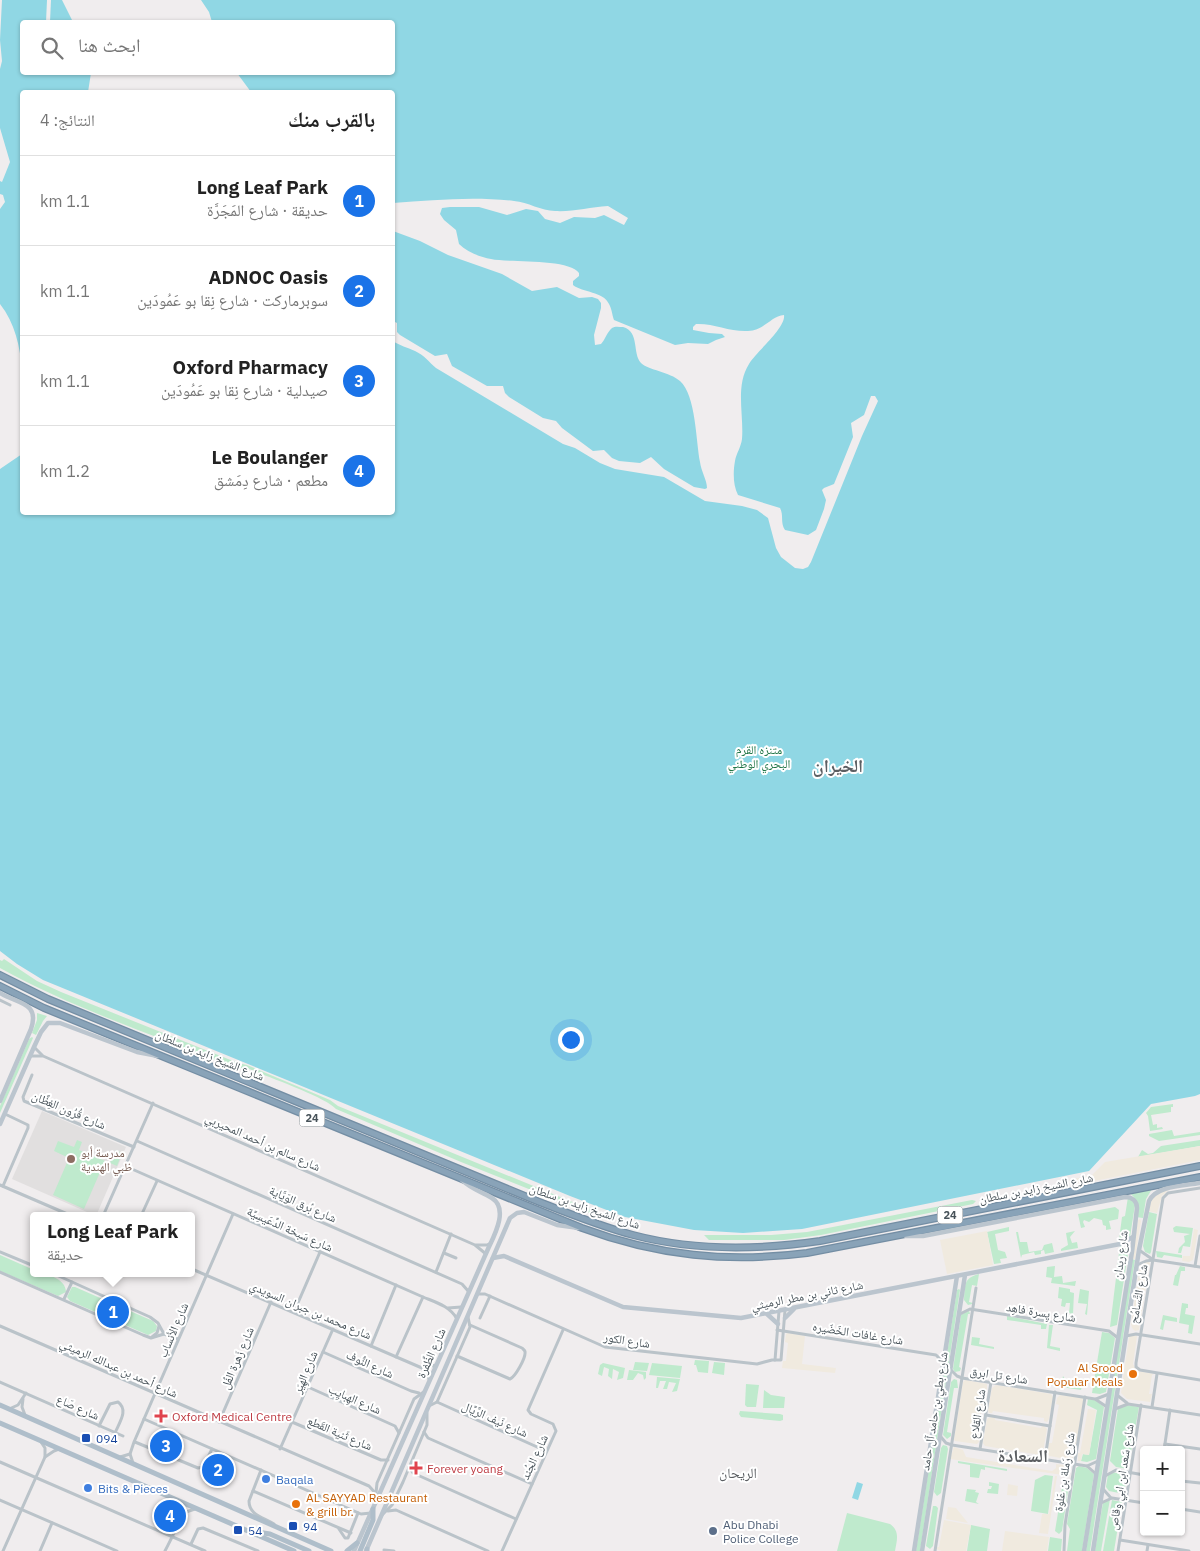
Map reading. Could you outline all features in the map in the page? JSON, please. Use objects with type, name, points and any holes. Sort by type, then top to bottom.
[{"type":"highway","name":"شارع الشيخ زايد بن سلطان","points":[[0,975],[48,999],[539,1202],[614,1229],[677,1244],[739,1248],[806,1243],[1200,1166]]},
{"type":"highway","name":"شارع الشيخ زايد بن سلطان","points":[[0,986],[44,1008],[582,1228],[608,1238],[681,1254],[736,1258],[808,1253],[1200,1177]]},
{"type":"main road","points":[[0,993],[28,1007],[32,1011],[34,1020],[0,1099]]},
{"type":"main road","points":[[0,1124],[36,1041],[46,1024],[55,1022],[143,1054],[164,1057]]},
{"type":"main road","points":[[27,1039],[34,1036],[36,1041]]},
{"type":"main road","name":"شارع الظَّفرة","points":[[354,1551],[377,1495],[491,1243],[497,1225],[500,1212],[496,1202],[470,1188],[460,1179]]},
{"type":"main road","name":"شارع ربدان","points":[[1093,1551],[1139,1250],[1149,1201],[1156,1192],[1200,1183]]},
{"type":"main road","name":"شارع ربدان","points":[[899,1235],[923,1236],[1125,1197],[1132,1198],[1136,1204],[1132,1252],[1084,1551]]},
{"type":"main road","name":"شارع الظَّفرة","points":[[367,1550],[498,1244],[513,1215],[522,1212],[557,1225],[582,1228]]},
{"type":"main road","points":[[1135,1221],[1140,1219],[1145,1222]]},
{"type":"main road","points":[[497,1225],[501,1224],[506,1228]]},
{"type":"main road","name":"شارع ثاني بن مطر الرميثي","points":[[504,1256],[627,1308],[738,1318],[779,1312],[1120,1244],[1134,1237]]},
{"type":"main road","points":[[493,1258],[504,1256],[498,1244]]},
{"type":"main road","points":[[1120,1244],[1132,1252]]},
{"type":"main road","points":[[964,1286],[974,1273]]},
{"type":"main road","name":"شارع بطي بن حامد آل حامد","points":[[922,1548],[965,1275]]},
{"type":"main road","name":"شارع بطي بن حامد آل حامد","points":[[914,1551],[957,1276]]},
{"type":"main road","points":[[945,1279],[954,1290],[958,1289],[963,1292]]},
{"type":"main road","points":[[784,1318],[795,1308]]},
{"type":"main road","points":[[767,1314],[778,1324]]},
{"type":"main road","points":[[0,1405],[294,1533],[331,1551]]},
{"type":"main road","points":[[0,1423],[294,1551]]},
{"type":"main road","points":[[360,1551],[373,1520],[372,1511]]},
{"type":"main road","points":[[249,1530],[270,1534],[309,1551]]},
{"type":"main road","points":[[294,1533],[304,1543],[304,1547],[301,1548]]},
{"type":"main road","points":[[347,1551],[357,1544]]},
{"type":"street","points":[[0,1000],[10,1005]]},
{"type":"street","name":"شارع سالم بن أحمد المحيربي","points":[[34,1046],[43,1056]]},
{"type":"street","name":"شارع سالم بن أحمد المحيربي","points":[[30,1056],[43,1056],[153,1103],[451,1234],[475,1245],[486,1254]]},
{"type":"street","name":"شارع قُرُون الغِظَّان","points":[[32,1075],[23,1097],[24,1101],[134,1147]]},
{"type":"street","points":[[105,1212],[153,1103]]},
{"type":"street","points":[[4,1114],[28,1125],[28,1128],[2,1186],[63,1212]]},
{"type":"street","name":"شارع بُرق الوَيَّاية","points":[[137,1140],[436,1272],[462,1284],[469,1292]]},
{"type":"street","name":"شارع سَبخة الدِّعَيسِيَّة","points":[[125,1166],[447,1308],[453,1312],[457,1319]]},
{"type":"street","points":[[143,1212],[157,1181]]},
{"type":"street","name":"شارع التَّسامُح","points":[[1200,1188],[1168,1193],[1164,1196],[1138,1334],[1136,1367],[1140,1370],[1157,1374],[1200,1380]]},
{"type":"street","name":"شارع الأنساب","points":[[130,1454],[233,1214]]},
{"type":"street","points":[[436,1272],[451,1234]]},
{"type":"street","points":[[1195,1266],[1200,1236]]},
{"type":"street","points":[[475,1245],[491,1243]]},
{"type":"street","points":[[1139,1250],[1153,1260]]},
{"type":"street","points":[[0,1252],[30,1264]]},
{"type":"street","points":[[294,1312],[320,1252]]},
{"type":"street","points":[[444,1253],[456,1258]]},
{"type":"street","points":[[1137,1265],[1153,1260],[1200,1267]]},
{"type":"street","name":"شارع محمد بن جبران السويدي","points":[[195,1270],[422,1368]]},
{"type":"street","points":[[0,1272],[151,1338],[164,1334],[178,1339]]},
{"type":"street","points":[[61,1277],[150,1317],[159,1325],[164,1334]]},
{"type":"street","points":[[462,1284],[474,1281]]},
{"type":"street","points":[[64,1299],[72,1282]]},
{"type":"street","points":[[371,1346],[396,1285]]},
{"type":"street","name":"شارع الكور","points":[[480,1288],[485,1294]]},
{"type":"street","points":[[934,1551],[960,1377],[976,1288]]},
{"type":"street","name":"شارع الكور","points":[[477,1294],[490,1296],[602,1346],[758,1364],[781,1360],[785,1310]]},
{"type":"street","points":[[480,1318],[490,1296]]},
{"type":"street","points":[[396,1357],[423,1297]]},
{"type":"street","points":[[961,1301],[971,1309]]},
{"type":"street","name":"شارع زَهرة الفُل","points":[[219,1422],[271,1302]]},
{"type":"street","name":"شارع سَبخة الدِّعَيسِيَّة","points":[[447,1308],[462,1307]]},
{"type":"street","points":[[960,1314],[971,1309]]},
{"type":"street","name":"شارع يِسرة فاهِد","points":[[971,1309],[1109,1331],[1118,1338]]},
{"type":"street","points":[[776,1360],[779,1312]]},
{"type":"street","points":[[457,1356],[510,1379],[515,1376],[524,1356],[522,1348],[470,1325],[468,1315]]},
{"type":"street","points":[[151,1338],[158,1332],[159,1325]]},
{"type":"street","name":"شارع الظَّفرة","points":[[437,1402],[470,1325]]},
{"type":"street","name":"شارع أحمد بن عبدالله الرميثي","points":[[0,1326],[369,1486],[377,1495]]},
{"type":"street","points":[[1128,1326],[1138,1334]]},
{"type":"street","points":[[1109,1331],[1119,1327]]},
{"type":"street","name":"شارع الهِيَر","points":[[280,1449],[333,1329]]},
{"type":"street","name":"شارع الجُند","points":[[502,1551],[556,1431],[554,1424],[530,1414],[528,1409],[563,1330]]},
{"type":"street","name":"شارع غافات الخَضَيره","points":[[777,1330],[936,1355]]},
{"type":"street","points":[[1126,1336],[1138,1334],[1200,1344]]},
{"type":"street","points":[[943,1362],[936,1355],[946,1348]]},
{"type":"street","name":"شارع النُّوف","points":[[323,1352],[410,1392],[423,1392]]},
{"type":"street","points":[[422,1368],[436,1365]]},
{"type":"street","points":[[422,1368],[430,1380]]},
{"type":"street","name":"شارع تل ابرق","points":[[950,1369],[960,1377],[1095,1399],[1107,1408]]},
{"type":"street","points":[[1152,1407],[1157,1374]]},
{"type":"street","name":"شارع تل ابرق","points":[[948,1382],[960,1377]]},
{"type":"street","name":"شارع صَاع","points":[[0,1382],[123,1436]]},
{"type":"street","name":"شارع القِلاع","points":[[980,1449],[991,1382]]},
{"type":"street","name":"شارع الهِبايِب","points":[[308,1387],[396,1426]]},
{"type":"street","points":[[410,1392],[414,1399]]},
{"type":"street","points":[[377,1495],[377,1483],[414,1399],[423,1392]]},
{"type":"street","points":[[1044,1459],[1055,1392]]},
{"type":"street","points":[[9,1408],[18,1405],[26,1393]]},
{"type":"street","points":[[1095,1399],[1109,1393]]},
{"type":"street","points":[[1117,1395],[1128,1404]]},
{"type":"street","name":"شارع رَملة بن عَلوة","points":[[1064,1551],[1064,1525],[1085,1397]]},
{"type":"street","points":[[23,1399],[22,1407],[25,1416]]},
{"type":"street","points":[[100,1426],[110,1404],[118,1402],[123,1406],[124,1412],[115,1433]]},
{"type":"street","points":[[427,1409],[437,1402]]},
{"type":"street","name":"شارع نَيف الرَّيَّال","points":[[437,1402],[546,1451]]},
{"type":"street","points":[[1115,1409],[1128,1404],[1200,1415]]},
{"type":"street","name":"شارع سَعد ابن ابي وقاص","points":[[1118,1551],[1141,1405]]},
{"type":"street","name":"شارع الظَّفرة","points":[[381,1515],[388,1511],[406,1475],[427,1423],[427,1409]]},
{"type":"street","points":[[1170,1410],[1165,1444],[1200,1450]]},
{"type":"street","points":[[986,1415],[1050,1426]]},
{"type":"street","points":[[144,1419],[360,1514],[367,1522]]},
{"type":"street","name":"شارع ثَنية القَطع","points":[[292,1422],[380,1460],[388,1460]]},
{"type":"street","points":[[399,1433],[396,1426],[404,1424]]},
{"type":"street","points":[[424,1432],[428,1438],[532,1484]]},
{"type":"street","points":[[940,1436],[950,1444],[1087,1466],[1096,1474]]},
{"type":"street","points":[[420,1440],[428,1438]]},
{"type":"street","points":[[39,1440],[45,1448],[46,1457]]},
{"type":"street","points":[[134,1442],[198,1468],[204,1467],[212,1449]]},
{"type":"street","points":[[938,1450],[950,1444]]},
{"type":"street","points":[[3,1551],[46,1457],[60,1449]]},
{"type":"street","points":[[120,1457],[130,1454],[133,1463]]},
{"type":"street","name":"شارع ثَنية القَطع","points":[[380,1460],[384,1468]]},
{"type":"street","points":[[1087,1466],[1098,1460]]},
{"type":"street","points":[[0,1462],[205,1551]]},
{"type":"street","points":[[1107,1462],[1116,1470],[1140,1474]]},
{"type":"street","points":[[409,1467],[413,1473],[516,1519]]},
{"type":"street","points":[[261,1470],[249,1502],[251,1511],[276,1526]]},
{"type":"street","points":[[1105,1476],[1116,1470]]},
{"type":"street","points":[[406,1475],[413,1473]]},
{"type":"street","points":[[1185,1481],[1200,1484]]},
{"type":"street","points":[[369,1486],[377,1483]]},
{"type":"street","points":[[1103,1489],[1112,1498]]},
{"type":"street","points":[[253,1491],[351,1533]]},
{"type":"street","points":[[1100,1504],[1112,1498],[1140,1502]]},
{"type":"street","points":[[0,1500],[117,1551]]},
{"type":"street","points":[[166,1551],[179,1518],[180,1508],[176,1500]]},
{"type":"street","points":[[394,1501],[396,1510]]},
{"type":"street","points":[[179,1518],[196,1508]]},
{"type":"street","points":[[388,1511],[396,1510],[488,1551]]},
{"type":"street","points":[[1185,1510],[1200,1512]]},
{"type":"street","points":[[360,1514],[372,1511]]},
{"type":"street","points":[[339,1529],[344,1538],[348,1538],[360,1514]]},
{"type":"street","points":[[40,1551],[52,1523]]},
{"type":"street","points":[[191,1545],[198,1529],[202,1528],[258,1551]]},
{"type":"street","points":[[1120,1540],[1189,1551]]},
{"type":"street","points":[[1147,1551],[1148,1545]]},
{"type":"street","points":[[922,1548],[927,1550]]},
{"type":"street","points":[[384,1550],[394,1551]]},
{"type":"shaded area","name":"مدرسة أبو ظبي الهندية","points":[[42,1111],[126,1147],[98,1212],[87,1212],[12,1179]]},
{"type":"green space","points":[[4,959],[37,981],[61,992],[247,1065],[330,1100],[338,1106],[592,1210],[609,1215],[601,1217],[579,1209],[336,1109],[330,1104],[294,1087],[247,1068],[236,1068],[86,1009],[0,968],[0,960]]},
{"type":"green space","points":[[37,1013],[47,1016],[36,1035],[32,1033],[37,1020]]},
{"type":"green space","points":[[32,1037],[0,1113],[0,1106],[29,1039]]},
{"type":"green space","points":[[1173,1104],[1171,1112],[1151,1115],[1153,1125],[1157,1124],[1157,1128],[1162,1127],[1163,1129],[1150,1131],[1146,1113],[1151,1107]]},
{"type":"green space","points":[[1172,1130],[1174,1136],[1200,1132],[1200,1135],[1159,1141],[1149,1136],[1149,1134]]},
{"type":"green space","points":[[77,1140],[82,1142],[79,1150],[110,1163],[106,1171],[101,1170],[84,1209],[53,1195],[69,1158],[54,1151],[58,1141],[74,1147]]},
{"type":"green space","points":[[1200,1140],[1200,1146],[1138,1157],[1142,1150],[1148,1154],[1153,1153],[1161,1146]]},
{"type":"green space","points":[[116,1150],[122,1153],[117,1166],[110,1163]]},
{"type":"green space","points":[[1152,1189],[1146,1199],[1143,1218],[1136,1217],[1136,1202],[1131,1194]]},
{"type":"green space","points":[[1128,1197],[1132,1198],[1135,1205],[1130,1237],[1119,1240],[1122,1217],[1125,1216]]},
{"type":"green space","points":[[972,1200],[976,1201],[973,1204],[821,1235],[784,1240],[709,1240],[704,1235],[771,1235],[807,1232]]},
{"type":"green space","points":[[1115,1207],[1119,1210],[1118,1219],[1109,1221],[1111,1229],[1106,1230],[1102,1220],[1094,1218],[1089,1222],[1084,1220],[1085,1227],[1081,1228],[1078,1214]]},
{"type":"green space","points":[[1149,1212],[1157,1214],[1150,1254],[1145,1252],[1143,1246]]},
{"type":"green space","points":[[1176,1226],[1193,1228],[1190,1247],[1183,1246],[1181,1253],[1178,1253],[1179,1248],[1185,1242],[1184,1236],[1190,1234],[1174,1232],[1173,1228]]},
{"type":"green space","points":[[1009,1227],[1009,1231],[995,1234],[998,1250],[1005,1252],[1007,1258],[1000,1259],[1001,1263],[994,1264],[987,1232]]},
{"type":"green space","points":[[1075,1231],[1070,1237],[1072,1243],[1077,1242],[1078,1248],[1061,1251],[1061,1249],[1068,1245],[1066,1233]]},
{"type":"green space","points":[[1016,1232],[1018,1232],[1020,1242],[1027,1242],[1029,1252],[1042,1250],[1044,1245],[1052,1243],[1054,1252],[1045,1254],[1044,1250],[1041,1251],[1041,1254],[1035,1255],[1034,1252],[1022,1255],[1021,1258]]},
{"type":"green space","points":[[1120,1245],[1127,1249],[1128,1253],[1117,1325],[1110,1327]]},
{"type":"green space","points":[[1156,1251],[1182,1255],[1182,1258],[1164,1255],[1162,1258],[1157,1257]]},
{"type":"green space","points":[[0,1255],[30,1268],[30,1277],[54,1277],[63,1283],[66,1292],[58,1296],[0,1271]]},
{"type":"green space","points":[[1132,1259],[1135,1260],[1090,1551],[1086,1551]]},
{"type":"green space","points":[[1055,1266],[1054,1277],[1062,1276],[1063,1283],[1076,1281],[1075,1286],[1051,1283],[1052,1278],[1046,1277],[1047,1267]]},
{"type":"green space","points":[[1180,1266],[1185,1267],[1185,1271],[1181,1271],[1178,1286],[1173,1285],[1175,1275]]},
{"type":"green space","points":[[979,1274],[977,1286],[972,1285],[969,1302],[973,1303],[968,1305],[964,1300],[967,1280]]},
{"type":"green space","points":[[72,1287],[153,1321],[157,1326],[156,1331],[148,1335],[70,1301],[67,1297]]},
{"type":"green space","points":[[1059,1287],[1070,1289],[1070,1292],[1074,1293],[1073,1314],[1069,1313],[1070,1303],[1066,1303],[1065,1307],[1061,1306],[1062,1299],[1058,1298]]},
{"type":"green space","points":[[959,1289],[920,1551],[916,1551],[957,1290]]},
{"type":"green space","points":[[1080,1289],[1089,1291],[1087,1315],[1085,1314],[1087,1304],[1078,1303]]},
{"type":"green space","points":[[1182,1303],[1188,1304],[1185,1314],[1195,1316],[1192,1334],[1188,1333],[1189,1325],[1179,1323]]},
{"type":"green space","points":[[969,1310],[970,1314],[968,1314],[959,1367],[961,1368],[960,1371],[955,1372],[953,1369],[961,1315]]},
{"type":"green space","points":[[1163,1315],[1177,1318],[1177,1322],[1165,1320],[1163,1330],[1160,1329]]},
{"type":"green space","points":[[1007,1316],[1047,1324],[1046,1329],[1041,1329],[1041,1325],[1007,1320]]},
{"type":"green space","points":[[1049,1325],[1053,1325],[1050,1346],[1060,1348],[1060,1351],[1047,1348]]},
{"type":"green space","points":[[1102,1332],[1109,1333],[1115,1338],[1106,1392],[1100,1394],[1092,1393]]},
{"type":"green space","points":[[972,1337],[980,1338],[979,1344],[994,1347],[994,1349],[971,1345]]},
{"type":"green space","points":[[695,1360],[709,1361],[708,1373],[698,1372],[696,1365],[694,1365]]},
{"type":"green space","points":[[635,1362],[649,1363],[647,1371],[633,1370]]},
{"type":"green space","points":[[714,1362],[725,1363],[724,1375],[712,1373]]},
{"type":"green space","points":[[603,1363],[625,1368],[623,1378],[617,1380],[619,1372],[613,1369],[612,1379],[608,1376],[609,1369],[604,1367],[602,1376],[598,1374],[600,1365]]},
{"type":"green space","points":[[652,1363],[682,1366],[680,1378],[649,1375]]},
{"type":"green space","points":[[629,1370],[646,1372],[646,1378],[644,1380],[643,1375],[638,1373],[633,1380],[627,1380]]},
{"type":"green space","points":[[1063,1376],[1065,1379],[1083,1382],[1081,1390],[1061,1387]]},
{"type":"green space","points":[[657,1377],[680,1379],[677,1391],[672,1392],[676,1383],[669,1382],[667,1389],[663,1389],[666,1381],[660,1381],[658,1388],[656,1388]]},
{"type":"green space","points":[[954,1379],[957,1380],[958,1388],[954,1388],[947,1432],[951,1433],[951,1436],[947,1439],[943,1435],[951,1382]]},
{"type":"green space","points":[[746,1384],[759,1385],[756,1407],[747,1407],[745,1405]]},
{"type":"green space","points":[[764,1390],[771,1395],[785,1397],[784,1408],[763,1408]]},
{"type":"green space","points":[[1088,1399],[1095,1400],[1104,1407],[1096,1459],[1087,1462],[1081,1461],[1083,1454],[1089,1455],[1097,1410],[1087,1405]]},
{"type":"green space","points":[[1127,1405],[1139,1407],[1128,1469],[1116,1467],[1110,1461],[1118,1408]]},
{"type":"green space","points":[[740,1411],[780,1414],[783,1415],[783,1420],[741,1417]]},
{"type":"green space","points":[[943,1445],[947,1446],[948,1449],[941,1493],[937,1496],[934,1492]]},
{"type":"green space","points":[[958,1461],[1007,1469],[1007,1471],[985,1467],[985,1470],[981,1469],[979,1478],[970,1477],[970,1465],[958,1463]]},
{"type":"green space","points":[[1079,1466],[1087,1468],[1094,1474],[1082,1551],[1067,1551],[1070,1529],[1067,1524],[1076,1468]]},
{"type":"green space","points":[[1112,1472],[1127,1475],[1124,1494],[1109,1491],[1106,1487],[1108,1474]]},
{"type":"green space","points":[[1045,1475],[1053,1476],[1048,1514],[1031,1511],[1035,1480]]},
{"type":"green space","points":[[989,1482],[999,1484],[998,1494],[987,1493],[988,1489],[991,1489],[992,1486],[989,1486]]},
{"type":"green space","points":[[1063,1482],[1069,1484],[1062,1531],[1059,1534],[1055,1531]]},
{"type":"green space","points":[[967,1489],[976,1490],[975,1492],[979,1493],[976,1502],[979,1504],[965,1501]]},
{"type":"green space","points":[[1110,1499],[1101,1551],[1095,1551],[1103,1502]]},
{"type":"green space","points":[[1112,1500],[1122,1502],[1114,1551],[1103,1551]]},
{"type":"green space","points":[[933,1506],[938,1508],[933,1546],[930,1549],[926,1546]]},
{"type":"green space","points":[[847,1513],[890,1524],[897,1533],[895,1551],[837,1551]]},
{"type":"green space","points":[[971,1525],[990,1529],[987,1551],[967,1551]]},
{"type":"green space","points":[[1050,1537],[1062,1539],[1061,1551],[1048,1551]]},
{"type":"sand","points":[[1200,1146],[1200,1160],[1079,1184],[1074,1184],[1069,1180],[1092,1175],[1105,1162]]},
{"type":"sand","points":[[1171,1188],[1162,1196],[1157,1213],[1148,1211],[1152,1195]]},
{"type":"sand","points":[[1140,1219],[1135,1259],[1132,1259],[1138,1220]]},
{"type":"sand","points":[[1194,1229],[1198,1230],[1193,1260],[1189,1262],[1182,1261],[1183,1256],[1190,1256]]},
{"type":"sand","points":[[987,1231],[993,1265],[947,1274],[940,1240]]},
{"type":"sand","points":[[1150,1261],[1139,1330],[1135,1331],[1131,1324],[1140,1267],[1143,1262]]},
{"type":"sand","points":[[786,1334],[805,1336],[802,1364],[836,1368],[835,1373],[782,1368],[783,1361],[786,1361],[788,1343],[785,1342]]},
{"type":"sand","points":[[1131,1335],[1137,1336],[1133,1364],[1137,1371],[1154,1374],[1152,1375],[1149,1394],[1152,1394],[1150,1402],[1127,1399],[1121,1393],[1129,1337]]},
{"type":"sand","points":[[965,1380],[987,1384],[977,1437],[980,1437],[977,1444],[954,1440],[963,1382]]},
{"type":"sand","points":[[996,1385],[1051,1394],[1053,1397],[1047,1422],[1044,1421],[1044,1418],[993,1411],[989,1413],[992,1388]]},
{"type":"sand","points":[[1060,1395],[1083,1398],[1084,1400],[1076,1445],[1071,1444],[1070,1451],[1074,1452],[1071,1460],[1047,1454],[1049,1443],[1052,1443],[1059,1405],[1056,1404],[1057,1398]]},
{"type":"sand","points":[[1088,1409],[1096,1410],[1089,1455],[1082,1454],[1081,1461],[1078,1461],[1078,1453],[1080,1453]]},
{"type":"sand","points":[[990,1417],[995,1418],[995,1420],[1041,1428],[1044,1426],[1047,1429],[1043,1452],[1040,1455],[985,1446],[983,1443],[987,1419]]},
{"type":"sand","points":[[954,1447],[963,1450],[966,1457],[1052,1471],[1056,1468],[1056,1464],[1070,1466],[1070,1476],[950,1459]]},
{"type":"sand","points":[[1055,1476],[1057,1476],[1048,1534],[1039,1533],[1042,1514],[1049,1514]]},
{"type":"sand","points":[[1008,1484],[1018,1486],[1017,1496],[1007,1495]]},
{"type":"sand","points":[[948,1507],[956,1508],[968,1523],[946,1519]]},
{"type":"sand","points":[[944,1520],[971,1525],[966,1551],[942,1551],[936,1549],[939,1547]]},
{"type":"sand","points":[[1005,1531],[1049,1537],[1047,1551],[1002,1551]]},
{"type":"water","points":[[2,0],[47,0],[46,20],[20,20],[20,75],[91,75],[88,90],[20,90],[20,352],[16,335],[0,304],[0,209],[5,202],[3,195],[0,194],[0,181],[2,182],[10,162],[0,128],[0,69],[2,61],[0,40]]},
{"type":"water","points":[[51,0],[62,0],[72,20],[50,20]]},
{"type":"water","name":"متنزه القرم البحري الوطني","points":[[201,0],[1200,0],[1200,1094],[1151,1104],[1089,1171],[802,1229],[743,1233],[694,1230],[625,1217],[570,1196],[43,980],[0,951],[0,469],[20,455],[20,515],[395,515],[395,342],[418,353],[436,368],[563,444],[575,448],[600,463],[615,469],[664,477],[705,501],[757,510],[768,518],[776,548],[781,557],[795,568],[803,569],[808,567],[811,562],[878,401],[875,396],[871,396],[864,415],[851,423],[853,437],[834,484],[822,490],[826,500],[816,530],[808,535],[785,530],[780,508],[738,495],[734,474],[734,465],[742,439],[742,382],[749,364],[780,326],[784,315],[759,328],[748,331],[696,324],[693,330],[722,334],[725,337],[708,344],[688,343],[675,345],[614,320],[606,300],[598,294],[582,290],[573,285],[573,281],[579,276],[579,273],[573,268],[552,263],[491,259],[470,252],[459,244],[456,230],[440,214],[442,208],[479,207],[507,215],[526,209],[538,211],[545,219],[560,223],[574,217],[595,218],[604,215],[624,225],[628,218],[608,206],[550,211],[519,202],[484,199],[395,203],[395,90],[250,90],[238,75],[395,75],[395,20],[211,20],[209,12]]},
{"type":"water","points":[[395,232],[420,241],[448,255],[502,274],[532,291],[557,287],[579,298],[592,297],[598,299],[601,303],[601,308],[594,335],[595,345],[601,344],[612,328],[623,327],[632,333],[638,359],[641,363],[676,378],[685,388],[692,408],[701,465],[707,488],[694,487],[664,469],[651,457],[640,463],[619,461],[612,458],[604,450],[593,451],[562,428],[556,421],[543,418],[509,397],[505,393],[503,386],[487,386],[452,366],[447,354],[435,356],[400,335],[397,332],[397,323],[395,322]]},
{"type":"water","points":[[857,1482],[863,1484],[858,1500],[852,1498]]},
{"type":"place","name":"مدرسة أبو ظبي الهندية","points":[[71,1159]]},
{"type":"place","name":"Long Leaf Park","points":[[113,1312]]},
{"type":"place","name":"Al Srood Popular Meals","points":[[1133,1374]]},
{"type":"place","name":"Oxford Medical Centre","points":[[161,1416]]},
{"type":"place","name":"094","points":[[86,1438]]},
{"type":"place","name":"Oxford Pharmacy","points":[[166,1446]]},
{"type":"place","name":"Forever yoang","points":[[416,1468]]},
{"type":"place","name":"ADNOC Oasis","points":[[218,1470]]},
{"type":"place","name":"Baqala","points":[[266,1479]]},
{"type":"place","name":"Bits & Pieces","points":[[88,1488]]},
{"type":"place","name":"AL SAYYAD Restaurant & grill br.","points":[[296,1504]]},
{"type":"place","name":"Le Boulanger","points":[[170,1516]]},
{"type":"place","name":"94","points":[[293,1526]]},
{"type":"place","name":"54","points":[[238,1530]]},
{"type":"place","name":"Abu Dhabi Police College","points":[[713,1531]]},
{"type":"district","name":"الخيران","points":[[838,765]]},
{"type":"district","name":"السعادة","points":[[1023,1455]]},
{"type":"district","name":"الريحان","points":[[738,1473]]}]
